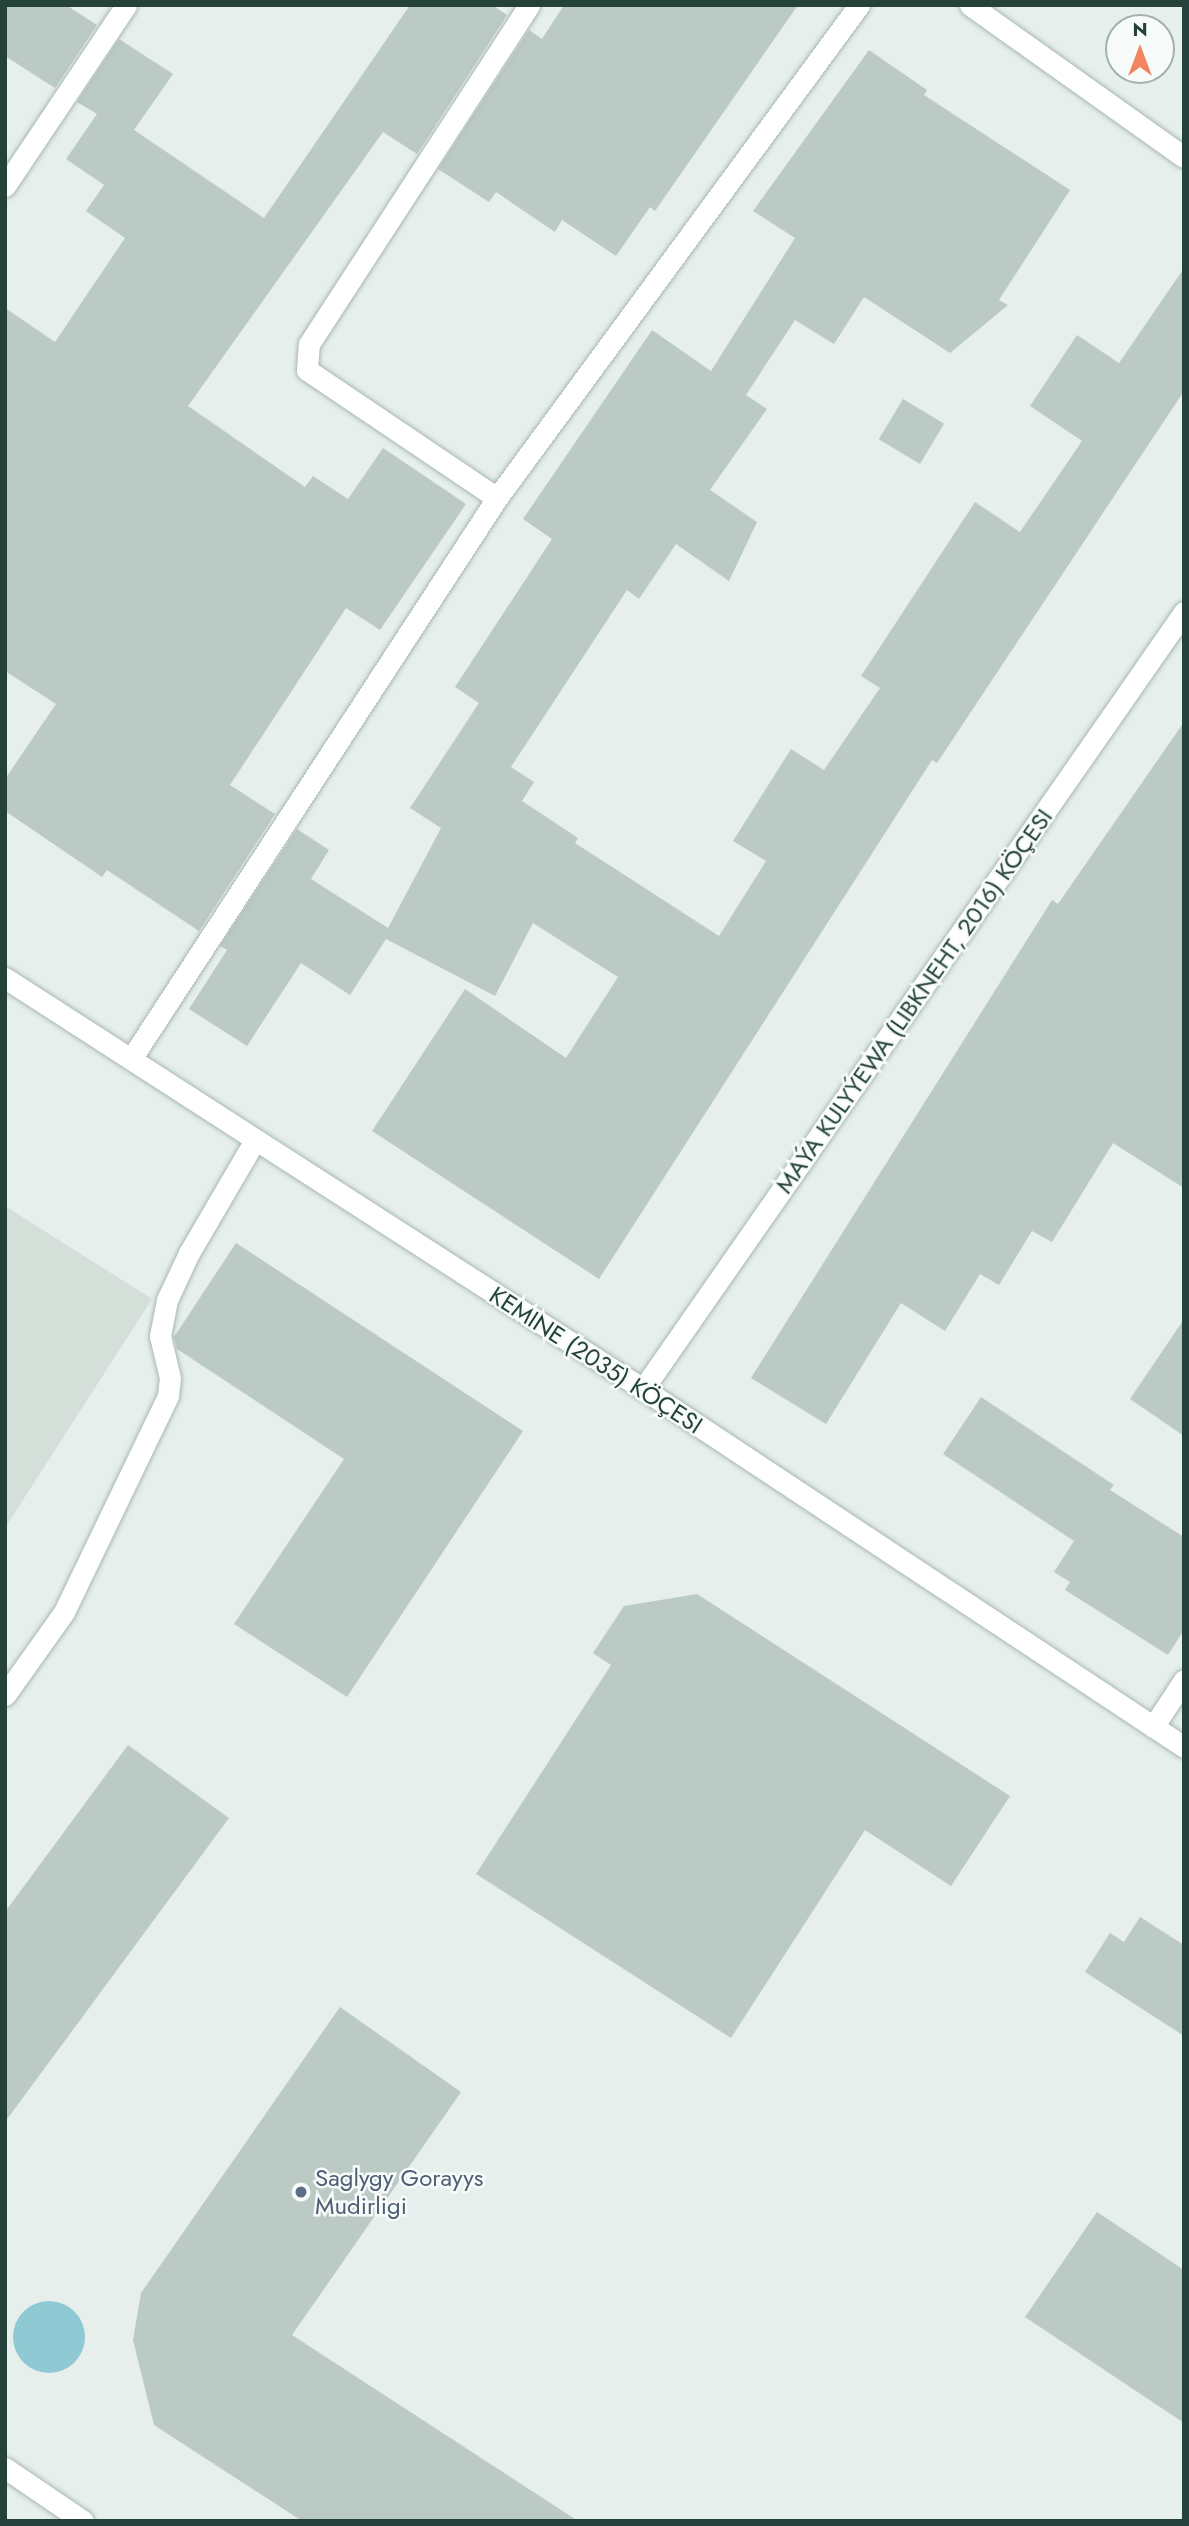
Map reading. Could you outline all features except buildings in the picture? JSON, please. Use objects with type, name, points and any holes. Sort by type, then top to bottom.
[{"type":"street","points":[[5,186],[126,5]]},
{"type":"street","points":[[497,498],[307,370],[309,344],[528,5]]},
{"type":"street","points":[[131,1059],[497,498],[859,5]]},
{"type":"street","points":[[970,5],[1184,157]]},
{"type":"street","name":"MAÝA KULYÝEWA (LIBKNEHT, 2016) KÖÇESI","points":[[643,1389],[1184,612]]},
{"type":"street","name":"KEMINE (2035) KÖÇESI","points":[[5,978],[643,1389],[1184,1747]]},
{"type":"street","points":[[5,1695],[64,1612],[168,1396],[170,1378],[160,1336],[167,1300],[189,1252],[256,1140]]},
{"type":"street","points":[[1153,1727],[1184,1680]]},
{"type":"street","points":[[5,2468],[83,2521]]},
{"type":"shaded area","points":[[5,1206],[152,1299],[5,1528]]},
{"type":"water","points":[[56,2301],[75,2311],[83,2323],[83,2351],[75,2363],[63,2371],[42,2373],[23,2363],[15,2351],[13,2330],[23,2311],[35,2303]]},
{"type":"place","name":"Saglygy Gorayys Mudirligi","points":[[301,2192]]}]
